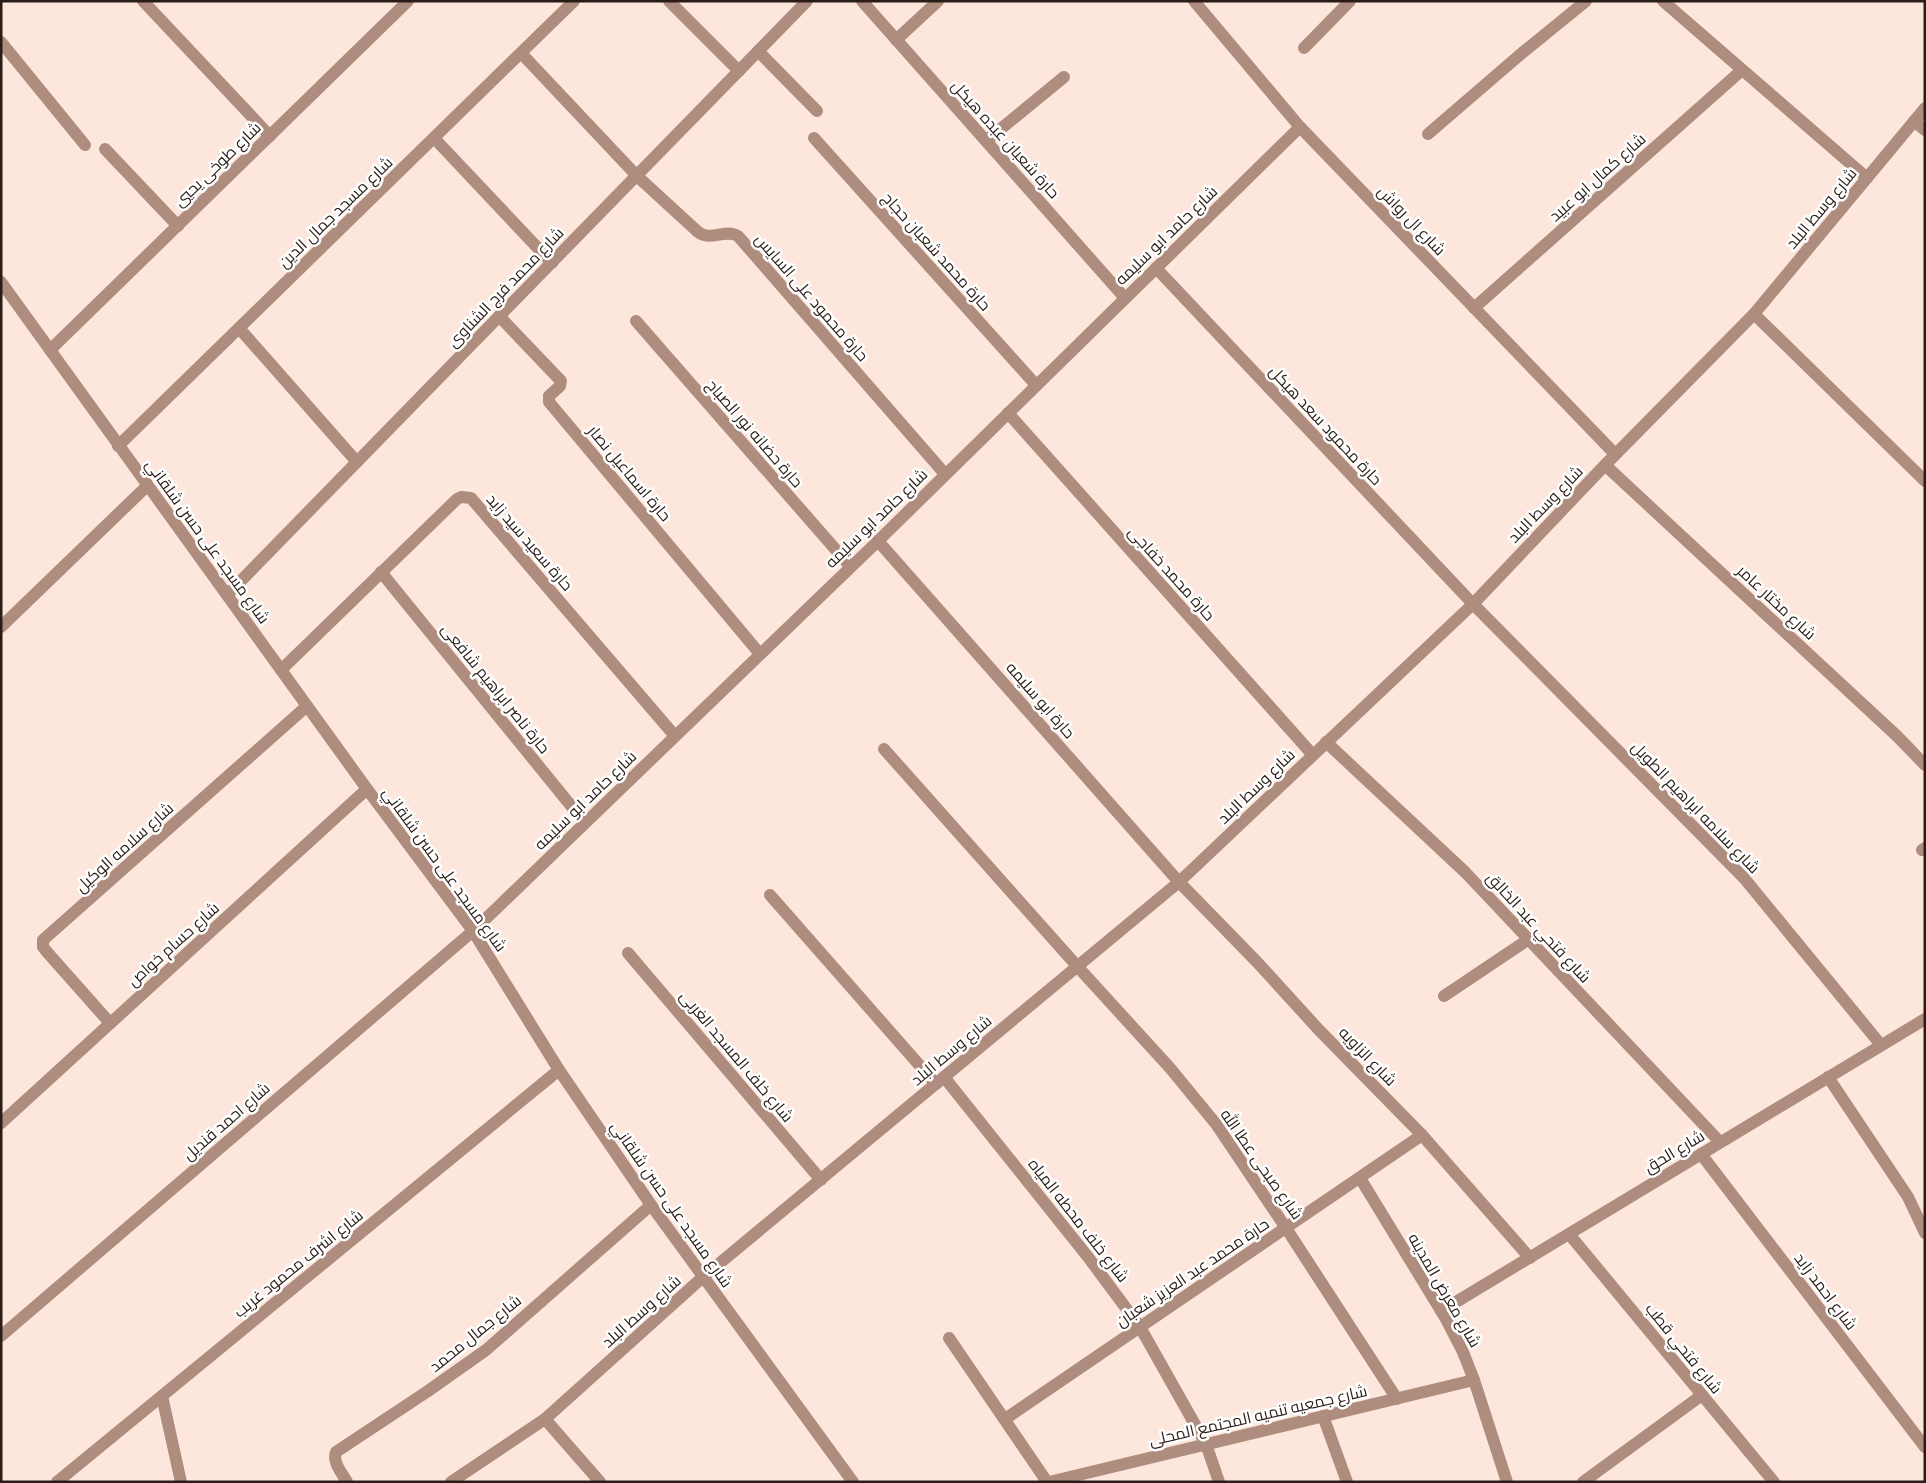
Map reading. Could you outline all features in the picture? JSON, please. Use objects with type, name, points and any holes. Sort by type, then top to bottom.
[{"type":"street","points":[[143,1],[270,136]]},
{"type":"street","name":"شارع طوخى يحيي","points":[[50,350],[408,1]]},
{"type":"street","name":"شارع مسجد جمال الدين","points":[[118,446],[574,1]]},
{"type":"street","points":[[669,1],[739,72]]},
{"type":"street","name":"شارع محمد فرج الشناوى","points":[[227,595],[807,1]]},
{"type":"street","name":"حارة شعبان عبده هيكل","points":[[862,1],[1126,298]]},
{"type":"street","points":[[896,40],[938,1]]},
{"type":"street","name":"شارع ال رواش","points":[[1194,1],[1300,126],[1615,454]]},
{"type":"street","points":[[1428,134],[1586,1]]},
{"type":"street","points":[[1663,1],[1867,178]]},
{"type":"street","points":[[1304,48],[1347,2]]},
{"type":"street","points":[[1,42],[85,145]]},
{"type":"street","points":[[758,51],[817,111]]},
{"type":"street","name":"حارة محمود على السايس","points":[[521,53],[637,176],[701,235],[710,237],[730,233],[738,236],[945,474]]},
{"type":"street","name":"شارع كمال ابو عبيد","points":[[1474,308],[1742,70]]},
{"type":"street","points":[[986,141],[1064,77]]},
{"type":"street","name":"شارع وسط البلد","points":[[451,1482],[545,1419],[703,1277],[1179,882],[1312,754],[1473,604],[1615,454],[1754,314],[1925,108]]},
{"type":"street","points":[[1914,121],[1925,130]]},
{"type":"street","name":"شارع حامد ابو سليمه","points":[[473,931],[878,541],[1300,126]]},
{"type":"street","points":[[434,138],[552,263]]},
{"type":"street","name":"حارة محمد شعبان حجاج","points":[[814,138],[1036,385]]},
{"type":"street","points":[[105,149],[178,226]]},
{"type":"street","name":"حارة محمود سعد هيكل","points":[[1156,268],[1473,604]]},
{"type":"street","name":"شارع مسجد على حسن شلقاني","points":[[1,282],[366,789],[473,931],[560,1070],[651,1205],[853,1482]]},
{"type":"street","points":[[1754,314],[1925,480]]},
{"type":"street","name":"حارة اسماعيل نصار","points":[[499,316],[562,381],[560,386],[549,396],[549,402],[760,654]]},
{"type":"street","name":"حارة حضانه نور الصباح","points":[[636,321],[850,566]]},
{"type":"street","points":[[239,328],[357,462]]},
{"type":"street","name":"حارة محمد خفاجى","points":[[1008,413],[1312,754]]},
{"type":"street","name":"شارع مختار عامر","points":[[1605,465],[1898,736],[1925,765]]},
{"type":"street","points":[[1,627],[147,486]]},
{"type":"street","name":"حارة سعيد سيد زايد","points":[[281,670],[457,499],[462,497],[471,498],[675,736]]},
{"type":"street","name":"حارة ابو سليمه","points":[[878,541],[1179,882]]},
{"type":"street","name":"حارة ناصر ابراهيم شافعى","points":[[381,572],[585,823]]},
{"type":"street","name":"شارع سلامه ابراهيم الطويل","points":[[1473,604],[1744,878],[1881,1045]]},
{"type":"street","name":"شارع سلامه الوكيل","points":[[110,1023],[47,952],[43,947],[43,940],[307,706]]},
{"type":"street","name":"شارع فتحي عبد الخالق","points":[[1326,742],[1465,872],[1720,1142]]},
{"type":"street","name":"شارع صبحى عطا الله","points":[[884,749],[1170,1068],[1205,1110],[1238,1156],[1398,1398]]},
{"type":"street","name":"شارع حسام خواص","points":[[1,1123],[366,789]]},
{"type":"street","name":"شارع الزاويه","points":[[1179,882],[1257,962],[1319,1030],[1422,1135],[1530,1258]]},
{"type":"street","name":"شارع خلف محطه المياه","points":[[770,895],[940,1080],[1088,1257],[1140,1327],[1206,1444],[1219,1482]]},
{"type":"street","name":"شارع احمد قنديل","points":[[1,1336],[473,931]]},
{"type":"street","points":[[1444,996],[1529,940]]},
{"type":"street","name":"شارع خلف المسجد الغربى","points":[[628,952],[821,1180]]},
{"type":"street","name":"شارع الحق","points":[[1441,1311],[1925,1019]]},
{"type":"street","name":"شارع اشرف محمود غريب","points":[[57,1482],[560,1070]]},
{"type":"street","points":[[1828,1077],[1908,1197],[1925,1233]]},
{"type":"street","name":"حارة محمد عبد العزيز شعبان","points":[[1005,1419],[1422,1135]]},
{"type":"street","name":"شارع احمد زايد","points":[[1701,1154],[1925,1448]]},
{"type":"street","name":"شارع معرض المدينه","points":[[1360,1178],[1441,1311],[1463,1352],[1507,1482]]},
{"type":"street","name":"شارع جمال محمد","points":[[347,1482],[336,1462],[334,1455],[336,1452],[428,1392],[486,1350],[651,1205]]},
{"type":"street","name":"شارع فتحي قطب","points":[[1569,1234],[1774,1482]]},
{"type":"street","points":[[948,1338],[1005,1419],[1055,1481]]},
{"type":"street","name":"شارع جمعيه تنميه المجتمع المحلى","points":[[1055,1481],[1474,1380]]},
{"type":"street","points":[[162,1396],[181,1482]]},
{"type":"street","points":[[1583,1482],[1702,1396]]},
{"type":"street","points":[[1323,1416],[1347,1482]]},
{"type":"street","points":[[545,1419],[600,1482]]}]
